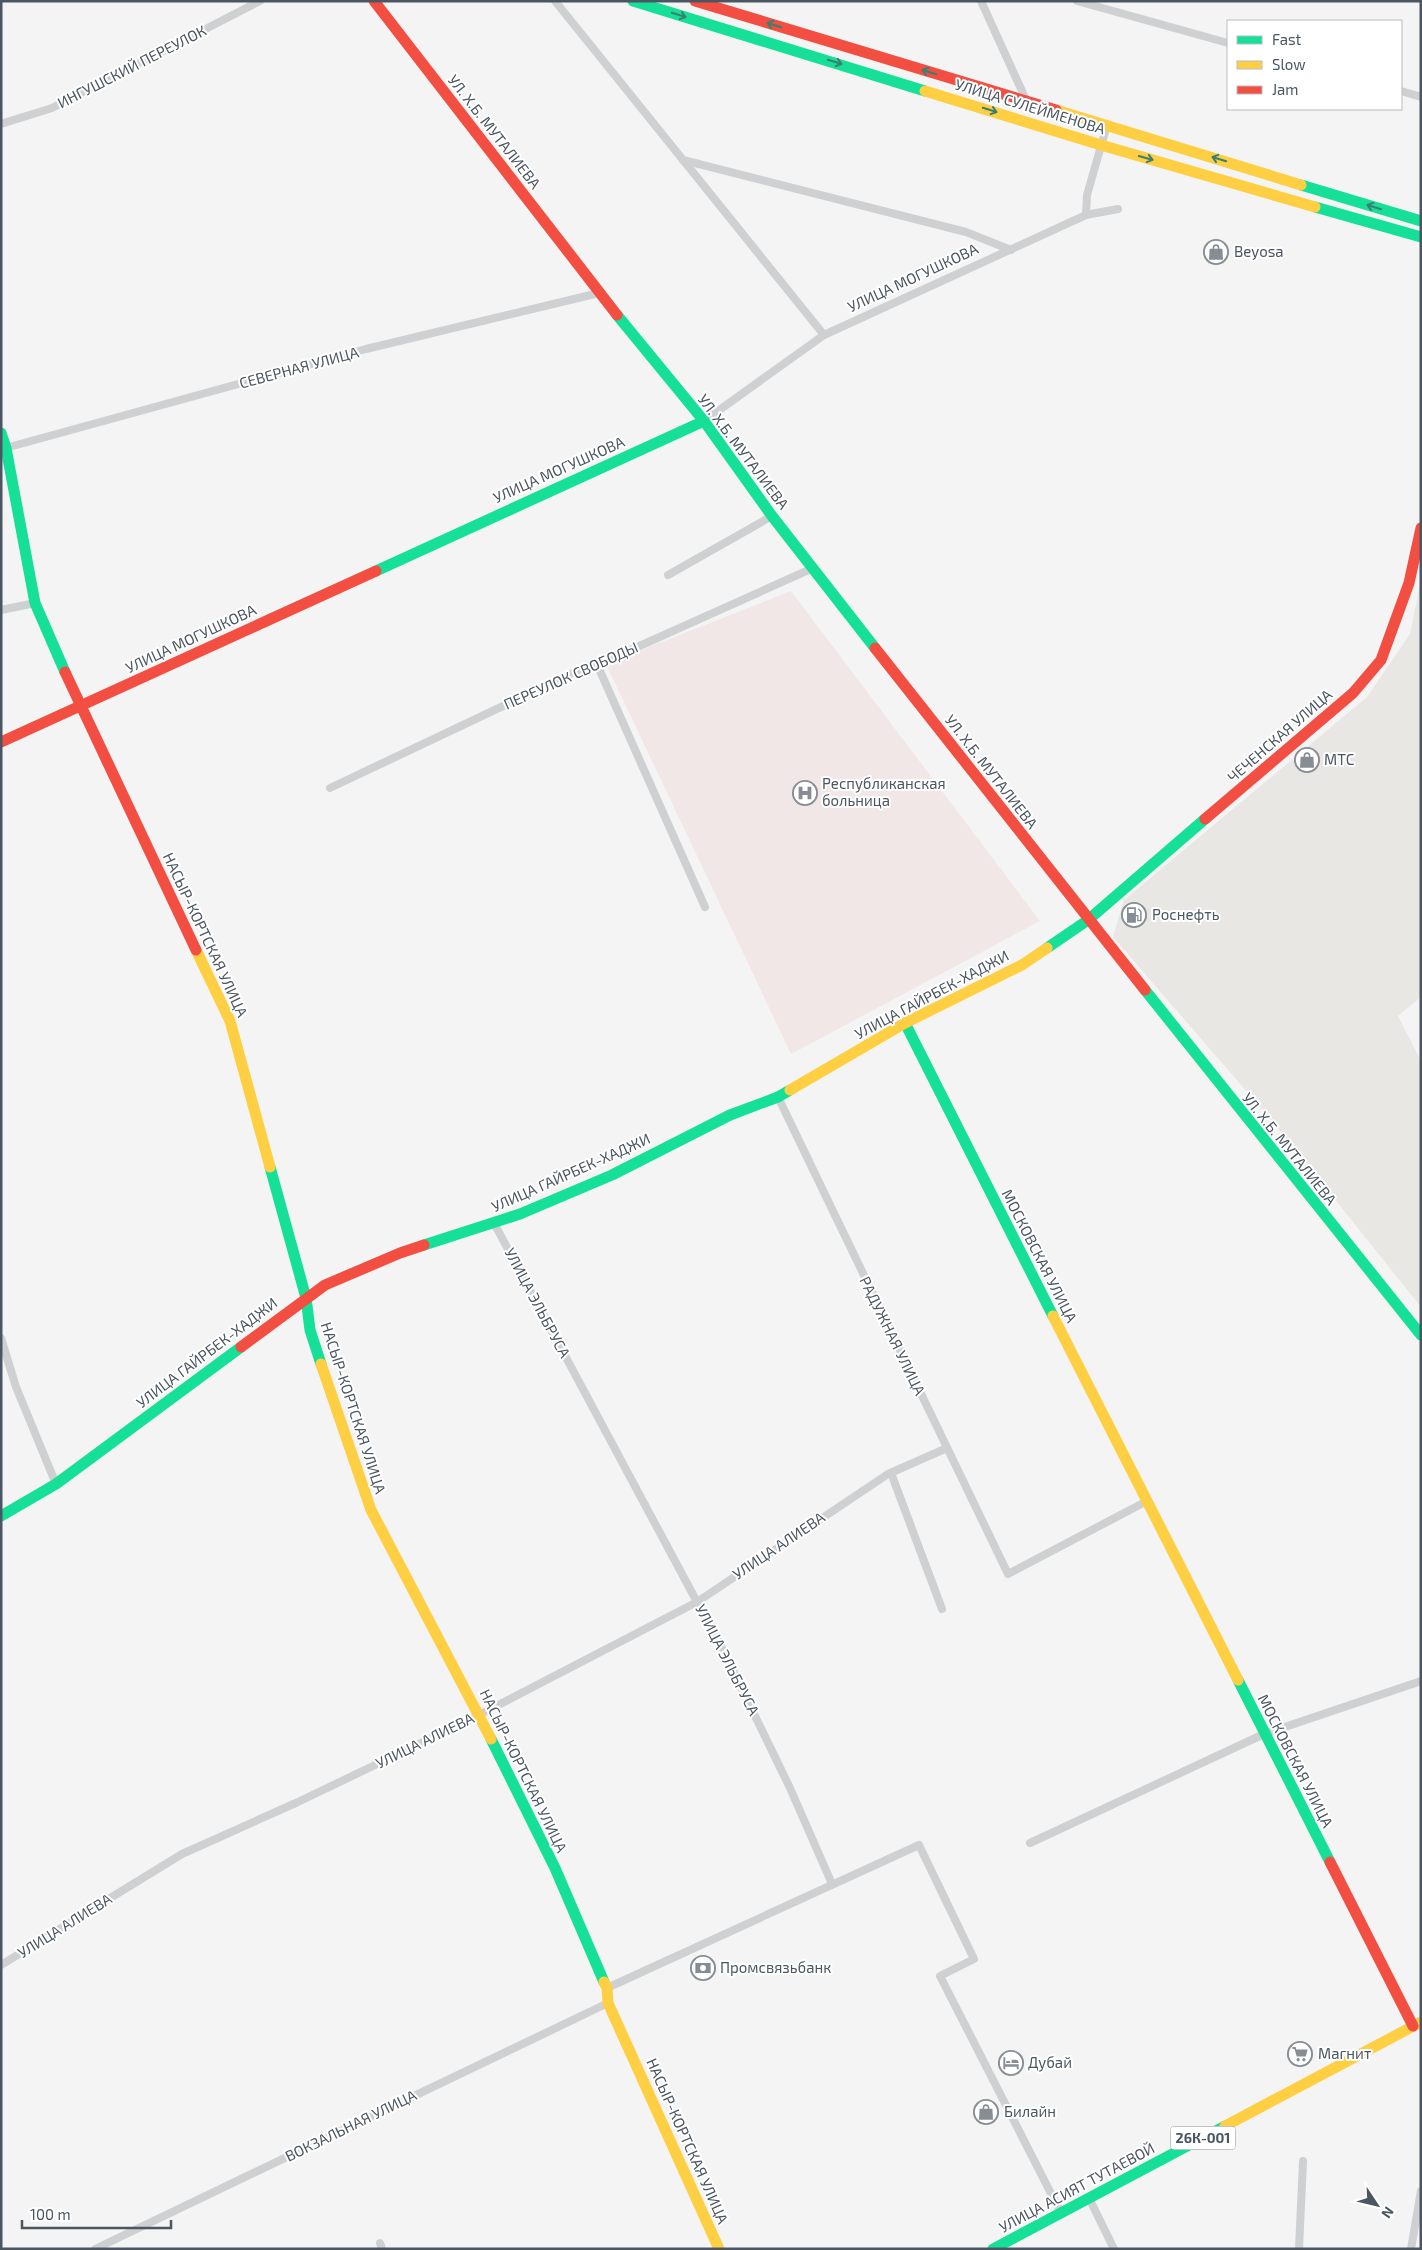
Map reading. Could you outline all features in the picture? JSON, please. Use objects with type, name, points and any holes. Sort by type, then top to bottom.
[{"type":"street","name":"ИНГУШСКИЙ ПЕРЕУЛОК","points":[[1,124],[52,108],[260,1]]},
{"type":"street","name":"УЛ. Х.Б. МУТАЛИЕВА","points":[[374,1],[600,293],[704,421],[772,516],[1088,920],[1421,1335]]},
{"type":"street","points":[[555,1],[824,335]]},
{"type":"street","name":"УЛИЦА СУЛЕЙМЕНОВА","points":[[633,1],[1101,145],[1421,237]]},
{"type":"street","name":"УЛИЦА СУЛЕЙМЕНОВА","points":[[696,1],[1421,221]]},
{"type":"street","points":[[982,1],[1027,102]]},
{"type":"street","points":[[1077,1],[1227,43]]},
{"type":"street","points":[[1402,91],[1421,97]]},
{"type":"street","points":[[1086,215],[1087,195],[1108,125]]},
{"type":"street","points":[[683,160],[966,232],[1011,250]]},
{"type":"street","name":"УЛИЦА МОГУШКОВА","points":[[1,742],[704,421],[824,335],[1086,215],[1118,210]]},
{"type":"street","name":"СЕВЕРНАЯ УЛИЦА","points":[[4,449],[366,349],[600,293]]},
{"type":"street","name":"НАСЫР-КОРТСКАЯ УЛИЦА","points":[[1,433],[35,603],[81,707],[230,1021],[306,1298],[310,1330],[371,1510],[479,1715],[555,1868],[607,1988],[608,2003],[719,2249]]},
{"type":"street","points":[[668,575],[772,516]]},
{"type":"street","name":"ЧЕЧЕНСКАЯ УЛИЦА","points":[[1088,920],[1353,693],[1381,660],[1409,583],[1421,528]]},
{"type":"street","name":"ПЕРЕУЛОК СВОБОДЫ","points":[[330,788],[596,662],[635,648],[814,568]]},
{"type":"street","points":[[1,610],[35,603]]},
{"type":"street","points":[[596,662],[705,907]]},
{"type":"street","name":"УЛИЦА ГАЙРБЕК-ХАДЖИ","points":[[1,1516],[56,1484],[325,1285],[400,1253],[494,1223],[612,1175],[730,1116],[778,1097],[905,1024],[1022,965],[1088,920]]},
{"type":"street","name":"МОСКОВСКАЯ УЛИЦА","points":[[905,1024],[1264,1734],[1417,2024]]},
{"type":"street","name":"РАДУЖНАЯ УЛИЦА","points":[[778,1097],[1008,1574],[1147,1501]]},
{"type":"street","name":"УЛИЦА ЭЛЬБРУСА","points":[[494,1223],[697,1602],[707,1617],[790,1788],[832,1884]]},
{"type":"street","points":[[1,1338],[16,1387],[56,1484]]},
{"type":"street","name":"УЛИЦА АЛИЕВА","points":[[1,1965],[182,1854],[298,1802],[479,1715],[697,1602],[891,1472],[947,1448]]},
{"type":"street","points":[[891,1472],[942,1609]]},
{"type":"street","points":[[1030,1843],[1264,1734],[1421,1681]]},
{"type":"street","points":[[607,1988],[919,1845],[974,1960],[940,1976],[1061,2213]]},
{"type":"street","name":"ВОКЗАЛЬНАЯ УЛИЦА","points":[[95,2249],[608,2003]]},
{"type":"street","name":"УЛИЦА АСИЯТ ТУТАЕВОЙ","points":[[993,2249],[1417,2024]]},
{"type":"street","points":[[1299,2249],[1304,2161]]},
{"type":"street","points":[[1411,2249],[1421,2191]]},
{"type":"street","points":[[1089,2198],[1114,2249]]},
{"type":"shaded area","points":[[1421,579],[1421,997],[1398,1016],[1421,1061],[1421,1307],[1268,1116],[1113,937],[1124,900],[1367,697],[1410,634]]},
{"type":"shaded area","name":"Республиканская больница","points":[[791,591],[1040,921],[791,1054],[606,664]]},
{"type":"traffic: fast","points":[[633,1],[925,91]]},
{"type":"traffic: fast","points":[[1301,185],[1421,221]]},
{"type":"traffic: fast","points":[[1315,207],[1421,237]]},
{"type":"traffic: fast","points":[[617,315],[704,421],[772,516],[875,648]]},
{"type":"traffic: fast","points":[[376,571],[704,421]]},
{"type":"traffic: fast","points":[[1,433],[6,448],[35,603],[65,672]]},
{"type":"traffic: fast","points":[[1047,948],[1088,920],[1205,819]]},
{"type":"traffic: fast","points":[[1145,990],[1421,1335]]},
{"type":"traffic: fast","points":[[905,1023],[1053,1316]]},
{"type":"traffic: fast","points":[[424,1245],[520,1214],[612,1175],[730,1115],[778,1097],[790,1090]]},
{"type":"traffic: fast","points":[[270,1167],[306,1298],[310,1330],[321,1364]]},
{"type":"traffic: fast","points":[[1,1516],[56,1484],[241,1347]]},
{"type":"traffic: fast","points":[[1238,1680],[1330,1862]]},
{"type":"traffic: fast","points":[[491,1739],[555,1868],[604,1982]]},
{"type":"traffic: fast","points":[[993,2249],[1225,2126]]},
{"type":"traffic: slow","points":[[925,91],[1101,145],[1315,207]]},
{"type":"traffic: slow","points":[[1056,110],[1301,185]]},
{"type":"traffic: slow","points":[[790,1090],[905,1023],[1022,965],[1047,948]]},
{"type":"traffic: slow","points":[[196,950],[230,1021],[270,1167]]},
{"type":"traffic: slow","points":[[1053,1316],[1238,1680]]},
{"type":"traffic: slow","points":[[321,1364],[371,1510],[491,1739]]},
{"type":"traffic: slow","points":[[604,1982],[607,1988],[608,2003],[719,2249]]},
{"type":"traffic: slow","points":[[1225,2126],[1421,2022]]},
{"type":"traffic: jam","points":[[374,1],[617,315]]},
{"type":"traffic: jam","points":[[695,1],[1056,110]]},
{"type":"traffic: jam","points":[[1205,819],[1353,693],[1381,660],[1409,583],[1421,528]]},
{"type":"traffic: jam","points":[[1,742],[376,571]]},
{"type":"traffic: jam","points":[[875,648],[1145,990]]},
{"type":"traffic: jam","points":[[65,672],[196,950]]},
{"type":"traffic: jam","points":[[241,1347],[325,1285],[400,1253],[424,1245]]},
{"type":"traffic: jam","points":[[1330,1862],[1413,2026]]},
{"type":"place","name":"Beyosa","points":[[1216,252]]},
{"type":"place","name":"МТС","points":[[1307,760]]},
{"type":"place","name":"Республиканская больница","points":[[805,793]]},
{"type":"place","name":"Роснефть","points":[[1134,915]]},
{"type":"place","name":"Промсвязьбанк","points":[[703,1968]]},
{"type":"place","name":"Магнит","points":[[1300,2054]]},
{"type":"place","name":"Дубай","points":[[1011,2063]]},
{"type":"place","name":"Билайн","points":[[986,2112]]}]
